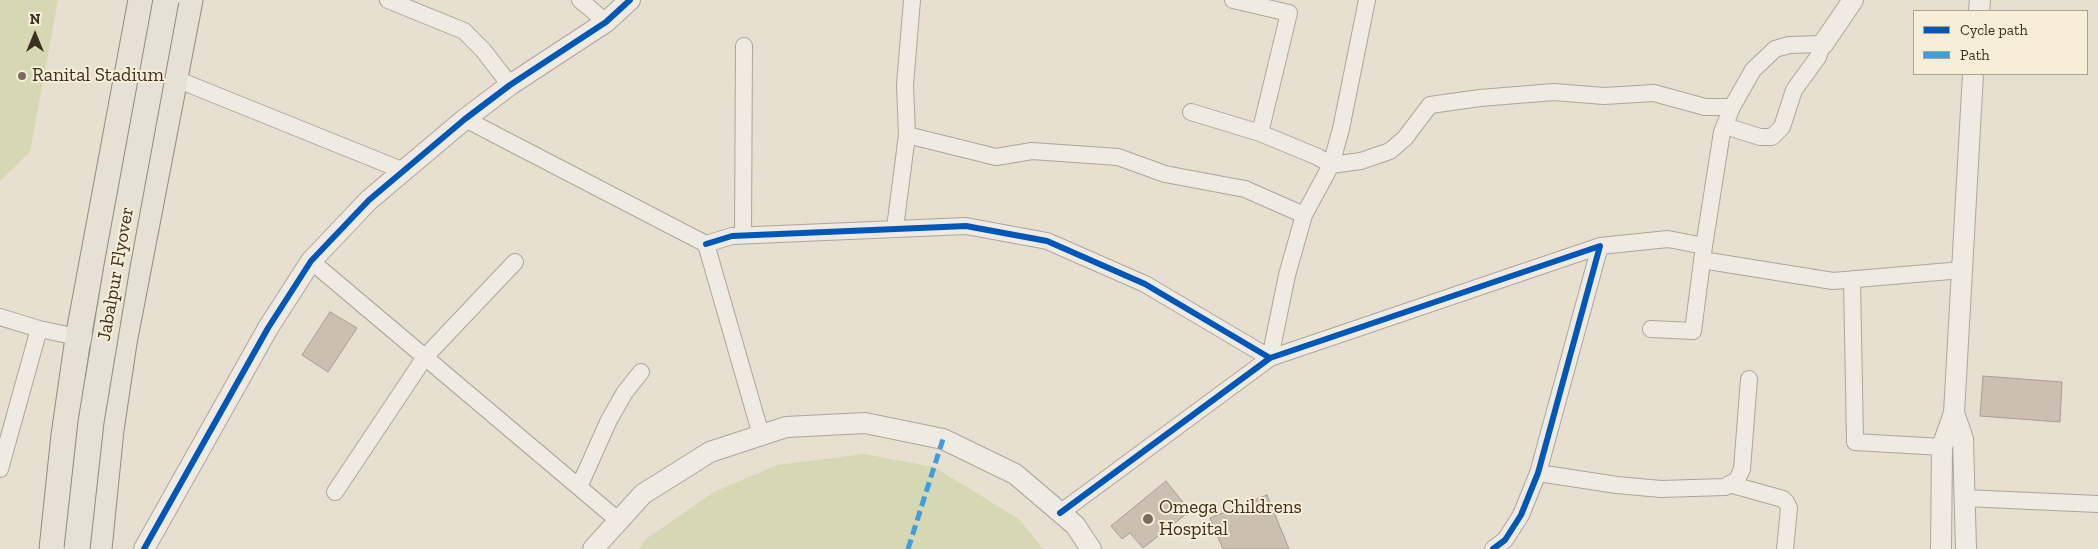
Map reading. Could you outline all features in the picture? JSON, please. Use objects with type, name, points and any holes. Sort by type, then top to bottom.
[{"type":"main road","points":[[52,549],[64,435],[78,338],[141,0]]},
{"type":"main road","name":"Jabalpur Flyover","points":[[77,549],[91,422],[117,266],[166,0]]},
{"type":"main road","points":[[99,549],[111,430],[124,344],[190,0]]},
{"type":"street","points":[[388,0],[464,31],[483,50],[510,85]]},
{"type":"street","points":[[580,0],[606,22]]},
{"type":"street","points":[[144,549],[268,328],[311,261],[370,200],[465,119],[510,85],[606,22],[630,0]]},
{"type":"street","points":[[895,228],[907,136],[905,85],[912,0]]},
{"type":"street","points":[[1233,0],[1289,13],[1260,133]]},
{"type":"street","points":[[1270,358],[1287,275],[1304,215],[1331,165],[1342,128],[1368,0]]},
{"type":"street","points":[[1725,126],[1760,137],[1772,137],[1782,127],[1794,90],[1818,57],[1823,44],[1853,0]]},
{"type":"street","points":[[1651,329],[1693,331],[1703,253],[1725,126],[1732,107],[1753,70],[1775,49],[1789,45],[1823,44]]},
{"type":"street","points":[[743,235],[744,46]]},
{"type":"street","points":[[1941,549],[1942,447],[1954,414],[1973,75]]},
{"type":"street","points":[[176,79],[404,171]]},
{"type":"street","points":[[1191,112],[1260,133],[1318,157],[1331,165],[1361,161],[1390,151],[1406,138],[1430,105],[1480,98],[1554,92],[1604,96],[1654,93],[1705,107],[1732,107]]},
{"type":"street","points":[[465,119],[706,244],[732,236],[743,235],[966,226],[1047,241],[1145,284],[1270,358]]},
{"type":"street","points":[[907,136],[996,157],[1032,151],[1118,157],[1165,174],[1245,189],[1304,215]]},
{"type":"street","points":[[1060,513],[1270,358],[1600,246],[1668,240],[1703,253],[1833,281],[1962,270]]},
{"type":"street","points":[[706,244],[761,435]]},
{"type":"street","points":[[1494,549],[1505,540],[1521,515],[1538,473],[1600,246]]},
{"type":"street","points":[[311,261],[619,521]]},
{"type":"street","points":[[335,492],[425,357],[514,262]]},
{"type":"street","points":[[1852,279],[1855,442],[1942,447]]},
{"type":"street","points":[[0,317],[78,338],[124,344]]},
{"type":"street","points":[[0,469],[39,329]]},
{"type":"street","points":[[579,487],[609,420],[625,392],[641,372]]},
{"type":"street","points":[[1538,473],[1617,485],[1661,489],[1724,487],[1737,480],[1742,468],[1749,379]]},
{"type":"street","points":[[1954,414],[1963,439],[1966,549]]},
{"type":"street","points":[[593,549],[643,494],[710,452],[786,427],[865,423],[943,439],[1014,474],[1074,526],[1091,549]]},
{"type":"street","points":[[1729,484],[1783,499],[1786,502],[1788,508],[1785,549]]},
{"type":"street","points":[[1964,498],[2098,504]]},
{"type":"green space","name":"Ranital Stadium","points":[[0,0],[58,0],[30,152],[0,181]]},
{"type":"green space","points":[[864,454],[934,467],[1019,519],[1043,549],[639,549],[646,539],[714,492],[777,465]]},
{"type":"building","points":[[330,312],[357,328],[328,372],[302,355]]},
{"type":"building","points":[[1983,376],[2062,382],[2060,422],[1980,416]]},
{"type":"building","points":[[1166,481],[1190,511],[1143,548],[1130,533],[1122,539],[1111,526]]},
{"type":"building","points":[[1267,495],[1289,549],[1223,549],[1210,518]]},
{"type":"marked path","points":[[908,549],[943,439]]},
{"type":"cycle path","points":[[144,549],[268,328],[311,261],[369,200],[465,119],[510,85],[606,22],[630,0]]},
{"type":"cycle path","points":[[706,244],[732,236],[966,226],[1047,241],[1145,284],[1270,358]]},
{"type":"cycle path","points":[[1060,513],[1270,358],[1600,246],[1538,473],[1521,515],[1505,540],[1493,549]]},
{"type":"place","name":"Ranital Stadium","points":[[22,76]]},
{"type":"place","name":"Omega Childrens Hospital","points":[[1148,519]]}]
